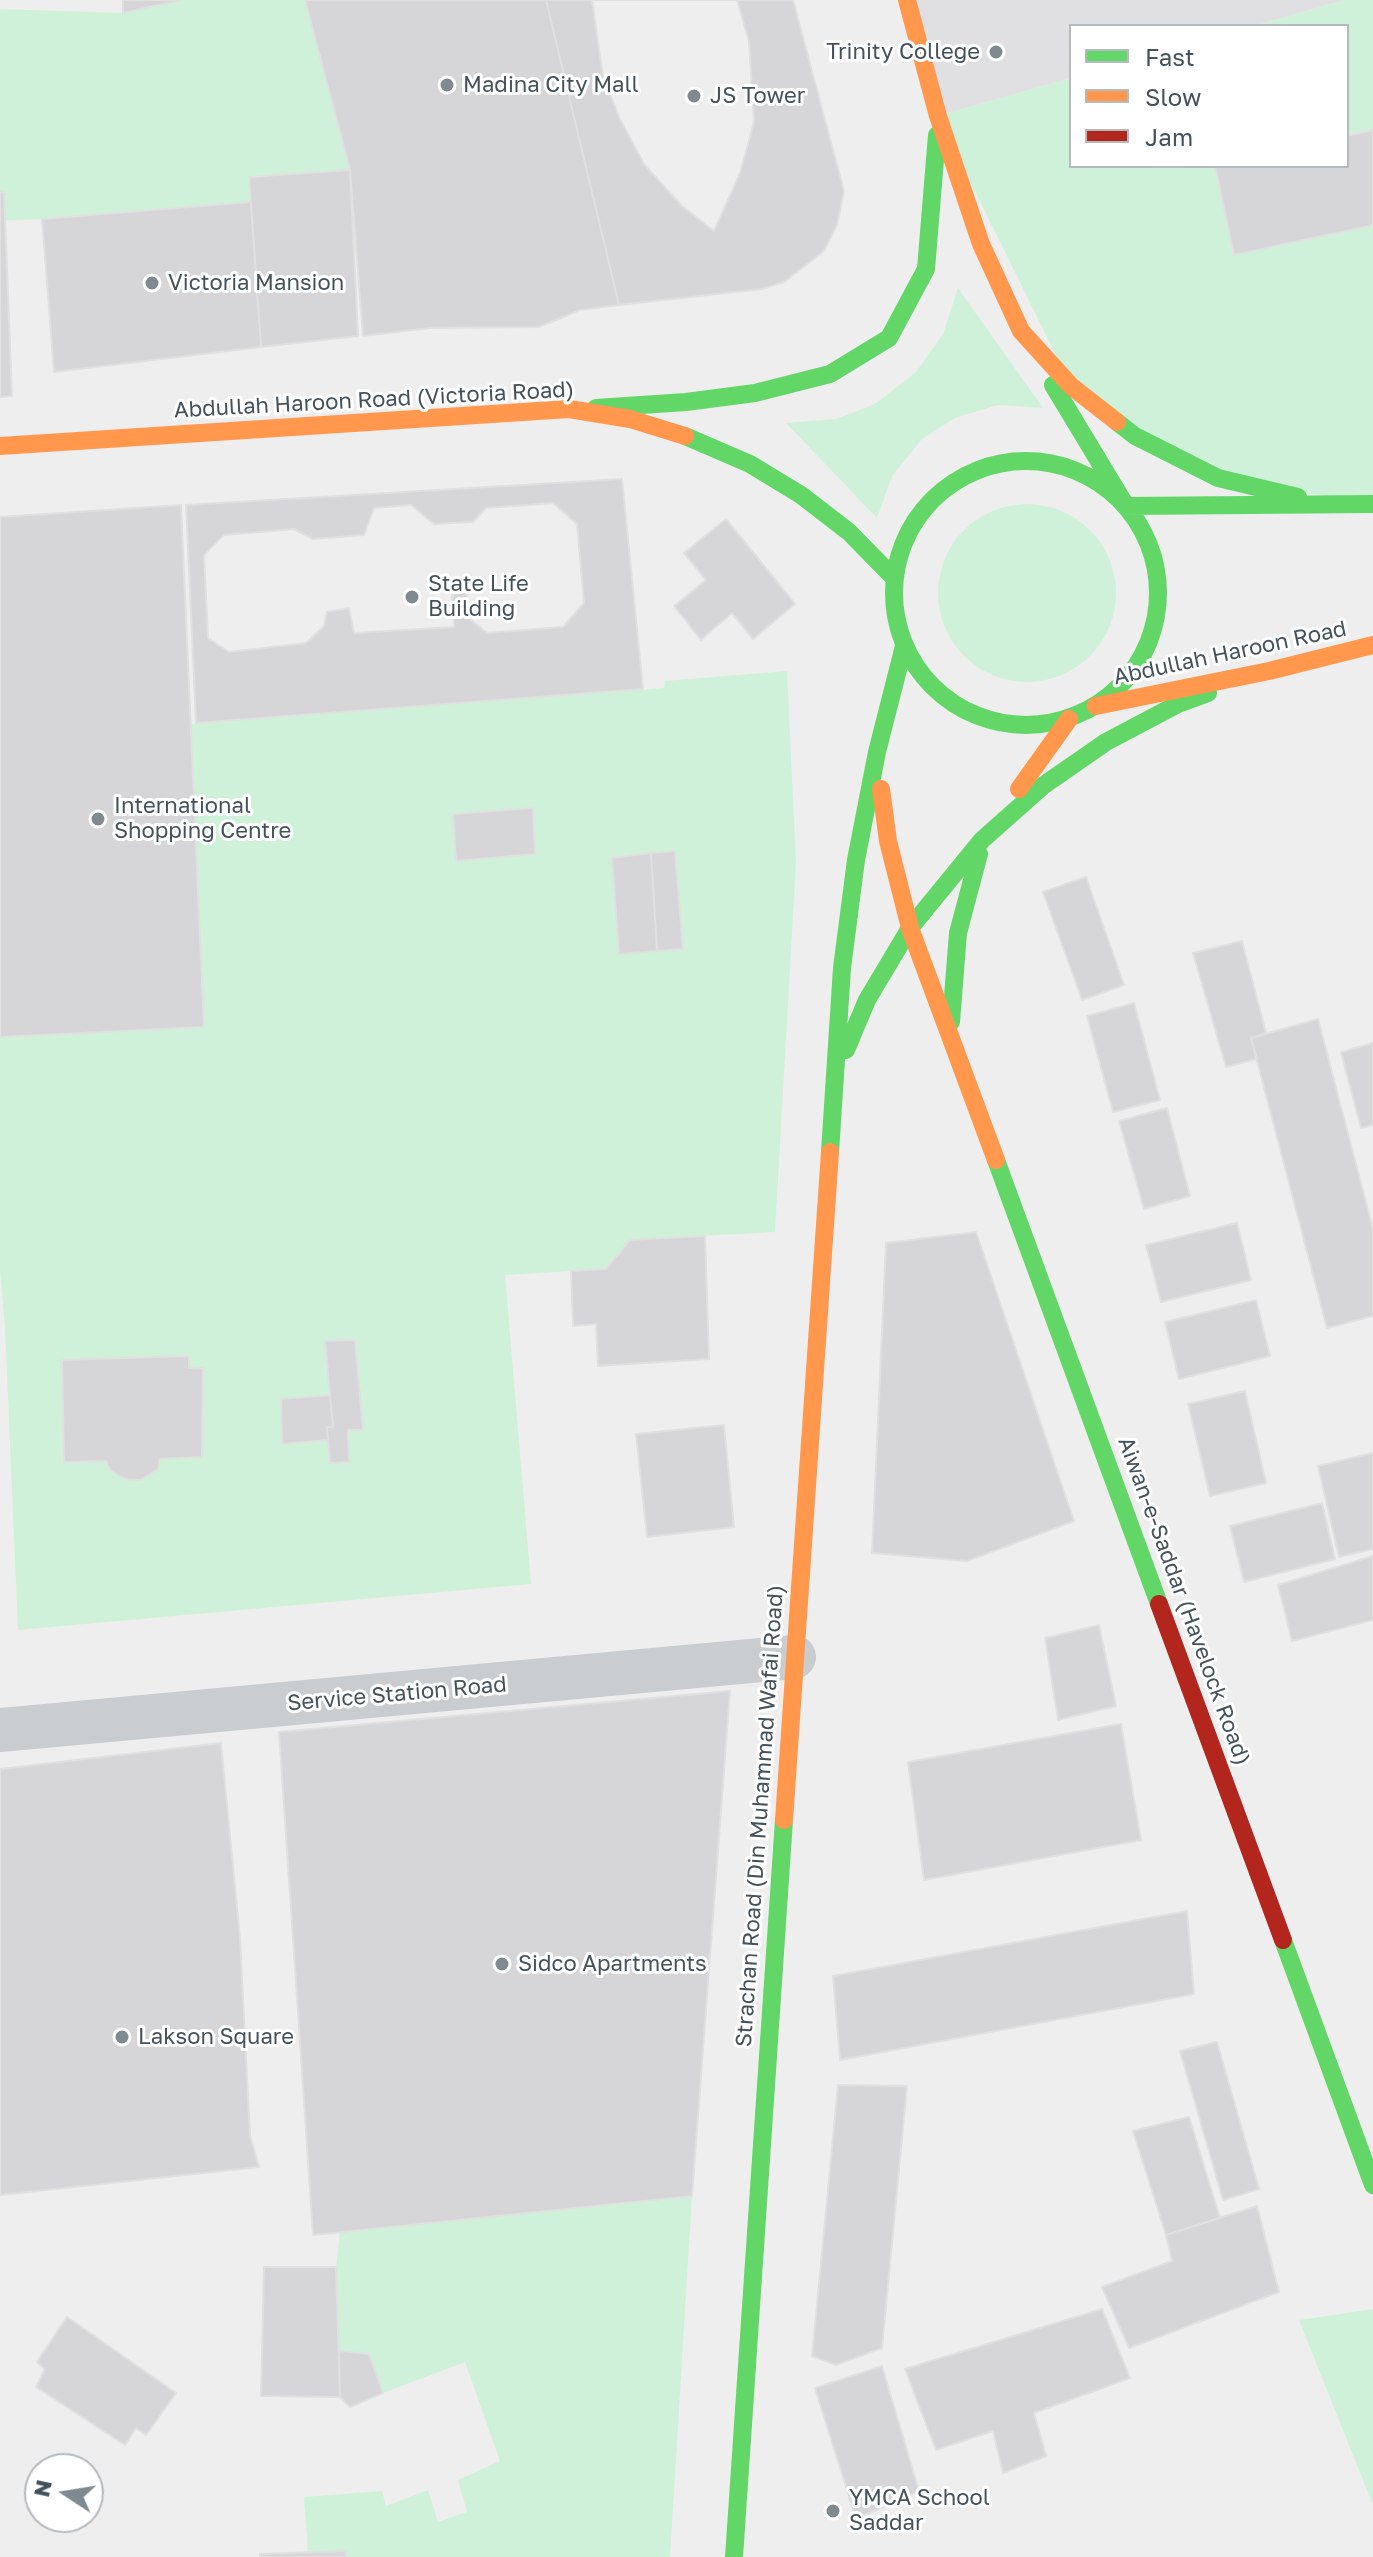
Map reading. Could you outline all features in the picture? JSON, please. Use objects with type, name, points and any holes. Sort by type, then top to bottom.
[{"type":"main road","points":[[907,0],[938,116],[981,244],[1021,331],[1142,529],[1153,556],[1158,584],[1157,613],[1149,641],[1137,666],[1118,689],[1096,706],[1069,719],[1039,726],[1011,726],[984,720],[958,708],[936,692],[917,671],[904,646],[895,613],[894,578],[912,526],[928,504],[949,485],[973,472],[1000,463],[1027,461],[1054,464],[1108,484],[1126,506]]},
{"type":"main road","points":[[569,409],[686,402],[755,393],[830,374],[889,338],[926,269],[938,116]]},
{"type":"main road","points":[[1021,331],[1071,386],[1135,436],[1218,478],[1338,506]]},
{"type":"main road","name":"Abdullah Haroon Road (Victoria Road)","points":[[0,446],[569,409],[630,419],[693,438],[750,464],[801,495],[849,532],[894,578]]},
{"type":"main road","points":[[1126,506],[1373,504]]},
{"type":"main road","name":"Abdullah Haroon Road","points":[[1096,706],[1269,671],[1373,645]]},
{"type":"main road","name":"Strachan Road (Din Muhammad Wafai Road)","points":[[734,2557],[844,953],[856,860],[877,752],[904,646]]},
{"type":"main road","points":[[950,1034],[958,933],[982,840],[1044,785],[1106,742],[1178,704],[1269,671]]},
{"type":"main road","points":[[834,1078],[867,1000],[910,928],[982,840],[1069,719]]},
{"type":"main road","name":"Aiwan-e-Saddar (Havelock Road)","points":[[877,752],[888,841],[910,928],[1373,2185]]},
{"type":"street","name":"Service Station Road","points":[[0,1730],[794,1657]]},
{"type":"shaded area","name":"Trinity College","points":[[907,0],[1345,0],[1261,24],[1069,24],[1069,79],[938,116]]},
{"type":"green space","points":[[182,0],[305,0],[350,170],[250,177],[251,210],[0,221],[0,9],[123,13]]},
{"type":"green space","points":[[1345,0],[1373,0],[1373,504],[1218,478],[1071,386],[938,116],[1069,79],[1069,168],[1349,168],[1349,24],[1261,24]]},
{"type":"green space","points":[[958,288],[1043,408],[998,405],[955,418],[922,439],[892,476],[877,518],[786,423],[836,419],[875,404],[916,372],[943,334]]},
{"type":"green space","points":[[1027,504],[1061,511],[1090,530],[1109,559],[1116,593],[1109,627],[1090,656],[1061,675],[1027,682],[993,675],[964,656],[945,627],[938,593],[945,559],[964,530],[993,511]]},
{"type":"green space","points":[[787,671],[796,863],[775,1232],[630,1240],[606,1269],[505,1275],[531,1584],[18,1630],[0,1269],[0,1037],[204,1027],[191,724],[664,688],[665,681]]},
{"type":"green space","points":[[692,2196],[670,2557],[346,2557],[346,2551],[308,2553],[304,2497],[382,2491],[386,2506],[428,2490],[438,2522],[467,2512],[458,2480],[500,2461],[465,2362],[383,2393],[369,2354],[339,2351],[336,2267],[340,2232]]},
{"type":"green space","points":[[1373,2309],[1373,2505],[1299,2320]]},
{"type":"building","points":[[123,0],[181,0],[123,13]]},
{"type":"building","name":"Madina City Mall","points":[[305,0],[546,0],[619,305],[580,310],[539,327],[430,328],[363,336],[350,170]]},
{"type":"building","name":"JS Tower","points":[[546,0],[793,0],[844,191],[837,225],[824,251],[784,282],[762,289],[619,305]]},
{"type":"building","points":[[592,0],[737,0],[749,41],[754,122],[740,173],[714,231],[681,205],[644,164],[620,119],[603,77]]},
{"type":"building","points":[[1373,130],[1373,225],[1234,255],[1215,168],[1349,168],[1349,136]]},
{"type":"building","points":[[350,170],[358,336],[261,347],[249,177]]},
{"type":"building","points":[[0,192],[4,192],[12,396],[0,397]]},
{"type":"building","name":"Victoria Mansion","points":[[251,202],[261,347],[54,372],[42,219]]},
{"type":"building","name":"State Life Building","points":[[622,479],[643,689],[196,723],[186,505]]},
{"type":"building","points":[[553,503],[577,524],[584,603],[563,627],[487,633],[467,617],[467,592],[452,594],[454,627],[354,633],[349,608],[327,612],[324,626],[306,643],[229,652],[208,638],[204,555],[224,535],[294,529],[313,539],[364,535],[374,508],[411,505],[434,524],[473,522],[486,508]]},
{"type":"building","name":"International Shopping Centre","points":[[181,505],[204,1027],[0,1037],[0,517]]},
{"type":"building","points":[[726,519],[795,604],[753,639],[732,613],[701,640],[674,606],[706,580],[684,553]]},
{"type":"building","points":[[533,808],[535,854],[456,861],[453,814]]},
{"type":"building","points":[[675,851],[683,949],[657,951],[651,853]]},
{"type":"building","points":[[651,853],[657,951],[619,954],[612,858]]},
{"type":"building","points":[[1086,877],[1124,985],[1082,1000],[1043,892]]},
{"type":"building","points":[[1242,941],[1266,1033],[1251,1038],[1257,1059],[1226,1067],[1193,953]]},
{"type":"building","points":[[1134,1003],[1160,1100],[1113,1112],[1087,1016]]},
{"type":"building","points":[[1318,1019],[1373,1229],[1373,1316],[1327,1328],[1251,1038]]},
{"type":"building","points":[[1373,1043],[1373,1125],[1361,1128],[1341,1052]]},
{"type":"building","points":[[1167,1108],[1190,1196],[1144,1209],[1119,1121]]},
{"type":"building","points":[[1237,1223],[1251,1280],[1161,1302],[1146,1245]]},
{"type":"building","points":[[976,1232],[1074,1521],[967,1561],[872,1553],[886,1243]]},
{"type":"building","points":[[705,1236],[709,1359],[598,1366],[596,1324],[573,1326],[571,1271],[606,1269],[630,1240]]},
{"type":"building","points":[[1256,1300],[1270,1356],[1179,1379],[1165,1322]]},
{"type":"building","points":[[355,1340],[363,1430],[348,1430],[349,1462],[330,1463],[327,1427],[333,1427],[325,1341]]},
{"type":"building","points":[[189,1356],[189,1368],[203,1368],[202,1457],[160,1459],[158,1469],[141,1480],[119,1476],[110,1470],[106,1461],[64,1462],[62,1360]]},
{"type":"building","points":[[1245,1391],[1266,1483],[1210,1496],[1188,1404]]},
{"type":"building","points":[[330,1395],[333,1427],[327,1427],[328,1440],[282,1444],[281,1399]]},
{"type":"building","points":[[724,1425],[734,1527],[647,1537],[636,1434]]},
{"type":"building","points":[[1373,1453],[1373,1549],[1339,1557],[1318,1466]]},
{"type":"building","points":[[1322,1503],[1335,1559],[1244,1582],[1230,1526]]},
{"type":"building","points":[[1373,1556],[1373,1620],[1292,1641],[1278,1585]]},
{"type":"building","points":[[1099,1625],[1116,1706],[1058,1720],[1045,1638]]},
{"type":"building","name":"Sidco Apartments","points":[[730,1691],[692,2196],[313,2235],[279,1732]]},
{"type":"building","points":[[1121,1724],[1141,1840],[924,1880],[908,1762]]},
{"type":"building","name":"Lakson Square","points":[[221,1743],[240,1938],[250,2135],[259,2167],[0,2195],[0,1769]]},
{"type":"building","points":[[1187,1911],[1194,1994],[840,2060],[833,1976]]},
{"type":"building","points":[[1217,2042],[1259,2189],[1223,2200],[1180,2051]]},
{"type":"building","points":[[838,2085],[907,2086],[882,2348],[836,2365],[812,2356]]},
{"type":"building","points":[[1189,2117],[1220,2218],[1166,2235],[1133,2131]]},
{"type":"building","points":[[1257,2206],[1279,2292],[1129,2348],[1102,2287],[1172,2261],[1166,2235]]},
{"type":"building","points":[[264,2267],[336,2267],[340,2397],[261,2396]]},
{"type":"building","points":[[1102,2309],[1130,2378],[1034,2413],[1046,2456],[1003,2473],[993,2431],[936,2450],[905,2369]]},
{"type":"building","points":[[67,2317],[176,2393],[146,2435],[136,2428],[125,2445],[36,2387],[45,2369],[37,2362]]},
{"type":"building","points":[[339,2351],[369,2354],[383,2393],[350,2407],[340,2397]]},
{"type":"building","points":[[882,2366],[919,2491],[856,2519],[815,2388]]},
{"type":"building","points":[[346,2551],[346,2557],[260,2557],[260,2554]]},
{"type":"traffic: fast","points":[[596,408],[686,402],[755,393],[830,374],[889,338],[926,269],[937,135]]},
{"type":"traffic: fast","points":[[1053,385],[1126,506]]},
{"type":"traffic: fast","points":[[1117,422],[1135,436],[1218,478],[1298,497]]},
{"type":"traffic: fast","points":[[685,436],[750,464],[801,495],[849,532],[894,578]]},
{"type":"traffic: fast","points":[[1013,461],[1039,461],[1064,466],[1088,476],[1120,499],[1136,519],[1148,542],[1156,567],[1158,593],[1156,619],[1148,644],[1136,667],[1120,687],[1100,703],[1064,720],[1039,725],[1013,725],[988,720],[964,710],[932,687],[916,667],[899,631],[894,606],[894,580],[899,555],[909,531],[932,499],[952,483],[988,466],[1013,461]]},
{"type":"traffic: fast","points":[[1126,506],[1373,504]]},
{"type":"traffic: fast","points":[[830,1152],[842,968],[856,860],[877,752],[904,646]]},
{"type":"traffic: fast","points":[[846,1050],[867,1000],[910,928],[982,840],[1044,785],[1106,742],[1178,704],[1208,693]]},
{"type":"traffic: fast","points":[[951,1022],[958,933],[979,854]]},
{"type":"traffic: fast","points":[[996,1160],[1159,1604]]},
{"type":"traffic: fast","points":[[734,2557],[784,1820]]},
{"type":"traffic: fast","points":[[1283,1940],[1373,2185]]},
{"type":"traffic: slow","points":[[907,0],[938,116],[981,244],[1021,331],[1071,386],[1117,422]]},
{"type":"traffic: slow","points":[[0,446],[569,409],[630,419],[685,436]]},
{"type":"traffic: slow","points":[[1096,706],[1269,671],[1373,645]]},
{"type":"traffic: slow","points":[[1019,789],[1069,719]]},
{"type":"traffic: slow","points":[[881,789],[888,841],[910,928],[996,1160]]},
{"type":"traffic: slow","points":[[784,1820],[830,1152]]},
{"type":"traffic: jam","points":[[1159,1604],[1283,1940]]},
{"type":"place","name":"Trinity College","points":[[996,52]]},
{"type":"place","name":"Madina City Mall","points":[[447,85]]},
{"type":"place","name":"JS Tower","points":[[694,96]]},
{"type":"place","name":"Victoria Mansion","points":[[152,283]]},
{"type":"place","name":"State Life Building","points":[[412,597]]},
{"type":"place","name":"International Shopping Centre","points":[[98,819]]},
{"type":"place","name":"Sidco Apartments","points":[[502,1964]]},
{"type":"place","name":"Lakson Square","points":[[122,2037]]},
{"type":"place","name":"YMCA School Saddar","points":[[833,2511]]}]
